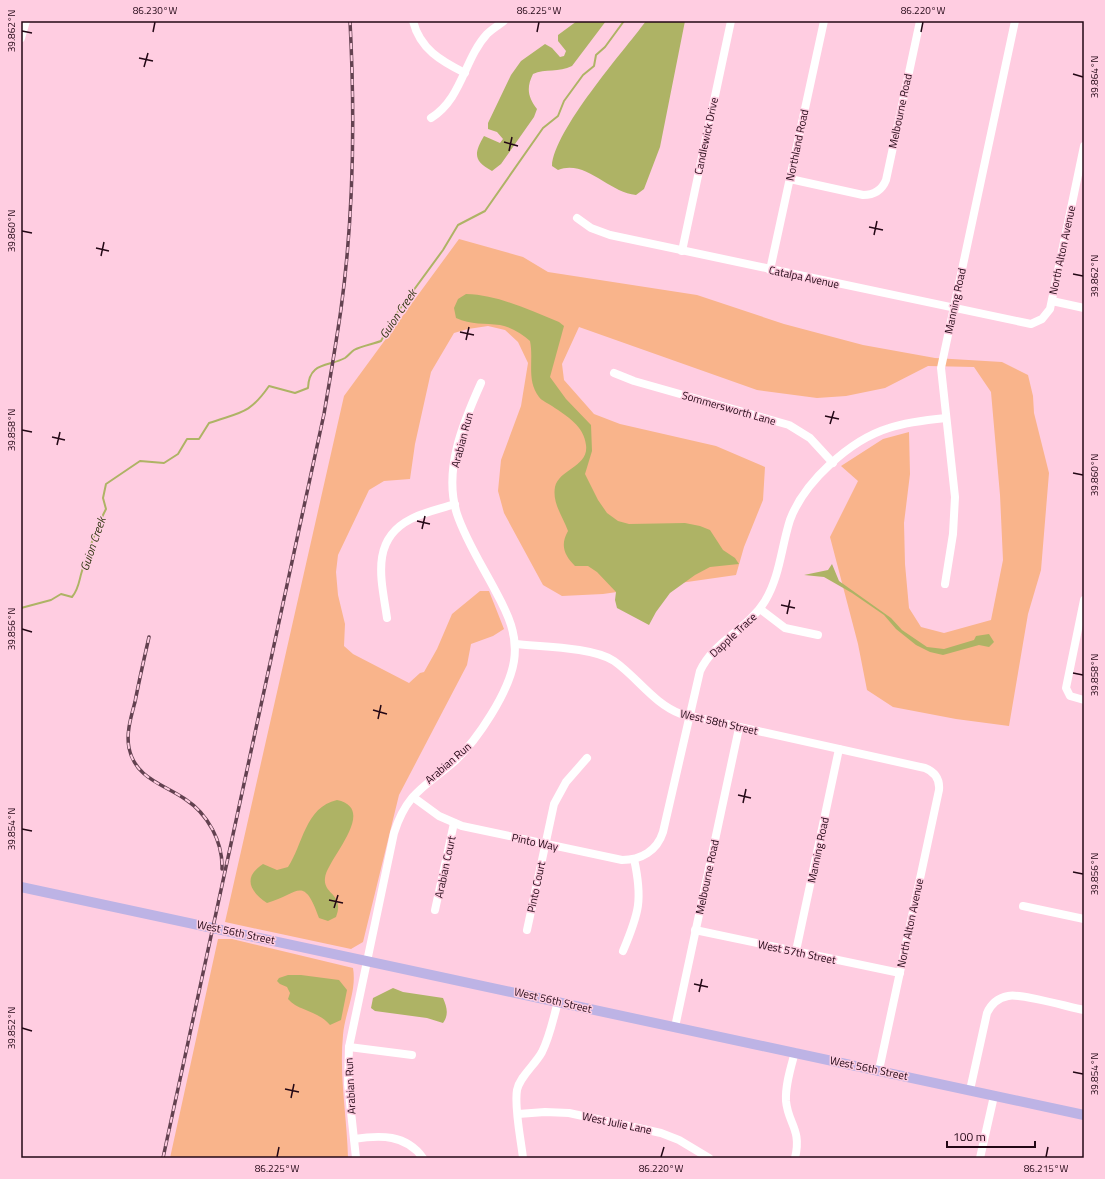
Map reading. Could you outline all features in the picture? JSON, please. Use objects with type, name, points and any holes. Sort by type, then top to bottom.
[{"type":"main road","name":"West 56th Street","points":[[21,887],[1084,1115]]},
{"type":"street","points":[[21,38],[26,21]]},
{"type":"street","points":[[414,21],[422,42],[431,53],[442,62],[465,73]]},
{"type":"street","points":[[431,118],[442,111],[457,89],[477,48],[487,35],[504,21]]},
{"type":"street","name":"Candlewick Drive","points":[[682,251],[731,21]]},
{"type":"street","name":"Northland Road","points":[[770,270],[824,21]]},
{"type":"street","name":"Melbourne Road","points":[[790,179],[863,195],[870,195],[879,191],[886,180],[920,21]]},
{"type":"street","name":"Manning Road","points":[[945,584],[953,534],[955,497],[941,368],[1015,21]]},
{"type":"street","name":"North Alton Avenue","points":[[1035,323],[1047,315],[1052,301],[1084,146]]},
{"type":"street","name":"Catalpa Avenue","points":[[578,218],[591,228],[610,235],[953,309],[1026,324],[1035,323]]},
{"type":"street","points":[[1052,301],[1084,308]]},
{"type":"street","name":"Sommersworth Lane","points":[[614,373],[634,381],[789,425],[810,438],[833,463]]},
{"type":"street","name":"Arabian Run","points":[[356,1158],[348,1084],[349,1047],[394,833],[403,810],[413,797],[427,782],[454,761],[482,730],[510,675],[514,661],[515,644],[509,618],[465,533],[454,504],[452,479],[456,454],[466,420],[481,383]]},
{"type":"street","name":"Dapple Trace","points":[[634,859],[653,849],[662,834],[698,676],[705,661],[716,648],[745,625],[760,609],[777,577],[788,529],[795,509],[812,482],[833,463],[863,440],[882,430],[906,423],[946,418]]},
{"type":"street","points":[[387,618],[380,565],[388,540],[398,527],[409,520],[454,504]]},
{"type":"street","points":[[1084,600],[1066,684],[1068,693],[1073,697],[1084,700]]},
{"type":"street","points":[[760,609],[785,628],[818,635]]},
{"type":"street","name":"West 58th Street","points":[[515,644],[600,654],[615,662],[667,708],[676,713],[925,768],[936,776]]},
{"type":"street","name":"Melbourne Road","points":[[675,1027],[739,728]]},
{"type":"street","name":"Manning Road","points":[[796,951],[840,749]]},
{"type":"street","name":"Pinto Court","points":[[527,930],[545,844],[558,794],[567,780],[587,758]]},
{"type":"street","name":"North Alton Avenue","points":[[879,1070],[939,790],[936,776]]},
{"type":"street","name":"Pinto Way","points":[[413,797],[438,816],[454,823],[622,860],[634,859]]},
{"type":"street","name":"Arabian Court","points":[[435,910],[454,823]]},
{"type":"street","points":[[623,951],[635,922],[639,906],[639,884],[634,859]]},
{"type":"street","points":[[1023,906],[1084,919]]},
{"type":"street","name":"West 57th Street","points":[[695,930],[900,973]]},
{"type":"street","points":[[970,1090],[988,1013],[993,1004],[1000,998],[1014,995],[1084,1010]]},
{"type":"street","points":[[524,1158],[516,1097],[518,1087],[544,1047],[558,1002]]},
{"type":"street","points":[[349,1047],[412,1055]]},
{"type":"street","points":[[795,1052],[786,1096],[788,1109],[796,1132],[797,1146],[795,1158]]},
{"type":"street","points":[[980,1158],[994,1096]]},
{"type":"street","name":"West Julie Lane","points":[[518,1114],[545,1112],[569,1113],[661,1133],[679,1140],[709,1158]]},
{"type":"street","points":[[354,1139],[378,1136],[396,1138],[410,1146],[423,1158]]},
{"type":"shaded area","points":[[577,21],[606,21],[572,66],[533,74],[529,84],[529,92],[537,109],[534,117],[501,164],[492,171],[481,164],[478,160],[477,152],[484,136],[500,143],[503,139],[497,132],[488,129],[488,123],[511,75],[521,61],[545,44],[552,48],[560,57],[564,56],[566,51],[558,41],[558,35]]},
{"type":"shaded area","points":[[646,21],[685,21],[660,147],[644,189],[636,195],[616,189],[578,169],[568,168],[558,170],[552,166],[556,151],[564,133],[577,112]]},
{"type":"shaded area","points":[[459,239],[523,257],[548,272],[697,295],[784,324],[863,345],[935,358],[1002,362],[1028,375],[1033,396],[1034,413],[1049,473],[1041,570],[1028,614],[1009,726],[956,719],[893,707],[867,690],[858,644],[830,537],[858,481],[841,466],[883,439],[909,432],[910,474],[904,523],[905,564],[909,608],[921,627],[944,633],[991,620],[1003,560],[1000,495],[991,392],[974,367],[928,366],[885,388],[846,396],[817,398],[757,390],[579,327],[562,364],[564,380],[594,414],[620,424],[716,446],[765,467],[763,500],[744,547],[736,575],[603,594],[562,596],[543,585],[504,513],[498,491],[501,460],[521,406],[528,363],[518,342],[505,330],[488,326],[468,329],[454,333],[431,372],[415,444],[410,479],[384,481],[369,490],[338,555],[336,572],[338,595],[345,624],[344,646],[353,654],[409,683],[420,673],[424,672],[437,649],[452,614],[480,591],[489,591],[504,629],[493,636],[471,644],[467,665],[399,795],[363,942],[351,949],[225,922],[344,396]]},
{"type":"shaded area","points":[[466,294],[502,300],[559,322],[564,326],[550,377],[566,399],[591,425],[592,451],[585,474],[598,500],[607,513],[618,521],[629,524],[685,523],[700,526],[710,530],[723,550],[735,558],[739,564],[710,567],[695,575],[670,593],[656,612],[649,625],[617,608],[615,600],[616,592],[597,572],[588,566],[575,566],[568,558],[564,550],[564,541],[568,531],[556,504],[554,493],[555,487],[562,476],[583,458],[586,452],[585,438],[574,422],[543,401],[535,390],[531,377],[530,341],[508,327],[494,324],[473,323],[456,318],[454,308],[458,299]]},
{"type":"shaded area","points":[[832,564],[839,581],[891,618],[902,630],[927,647],[944,649],[974,640],[976,636],[989,634],[994,642],[989,647],[979,645],[943,655],[930,652],[916,645],[896,629],[884,615],[852,593],[824,577],[804,575],[828,570]]},
{"type":"shaded area","points":[[337,800],[349,805],[353,813],[352,824],[348,835],[325,878],[327,888],[338,903],[336,917],[328,921],[319,918],[309,896],[304,892],[293,892],[267,903],[256,894],[253,889],[251,879],[253,874],[263,864],[277,870],[288,867],[311,818],[326,804]]},
{"type":"shaded area","points":[[218,939],[232,939],[353,968],[354,977],[352,993],[344,1026],[342,1050],[348,1158],[170,1158]]},
{"type":"shaded area","points":[[288,975],[301,975],[339,980],[347,990],[341,1020],[330,1025],[319,1016],[292,1003],[288,999],[290,993],[287,987],[277,981],[279,978]]},
{"type":"shaded area","points":[[393,988],[403,992],[443,998],[447,1011],[445,1020],[443,1023],[427,1018],[375,1011],[371,1008],[373,998]]},
{"type":"waterway","name":"Guion Creek","points":[[21,608],[51,600],[61,594],[72,597],[77,588],[93,539],[106,509],[103,498],[106,484],[140,461],[164,463],[178,454],[187,439],[199,439],[209,423],[249,408],[269,386],[295,393],[308,388],[309,379],[316,369],[339,361],[357,349],[381,341],[394,317],[443,250],[458,225],[485,211],[543,128],[558,116],[564,101],[583,75],[594,66],[596,55],[605,47],[624,21]]},
{"type":"railway","points":[[163,1158],[324,414],[333,362],[341,309],[349,237],[351,201],[353,93],[350,21]]},
{"type":"railway","points":[[149,637],[129,725],[128,742],[132,758],[137,767],[151,779],[185,799],[201,812],[217,839],[222,859],[222,869]]}]
